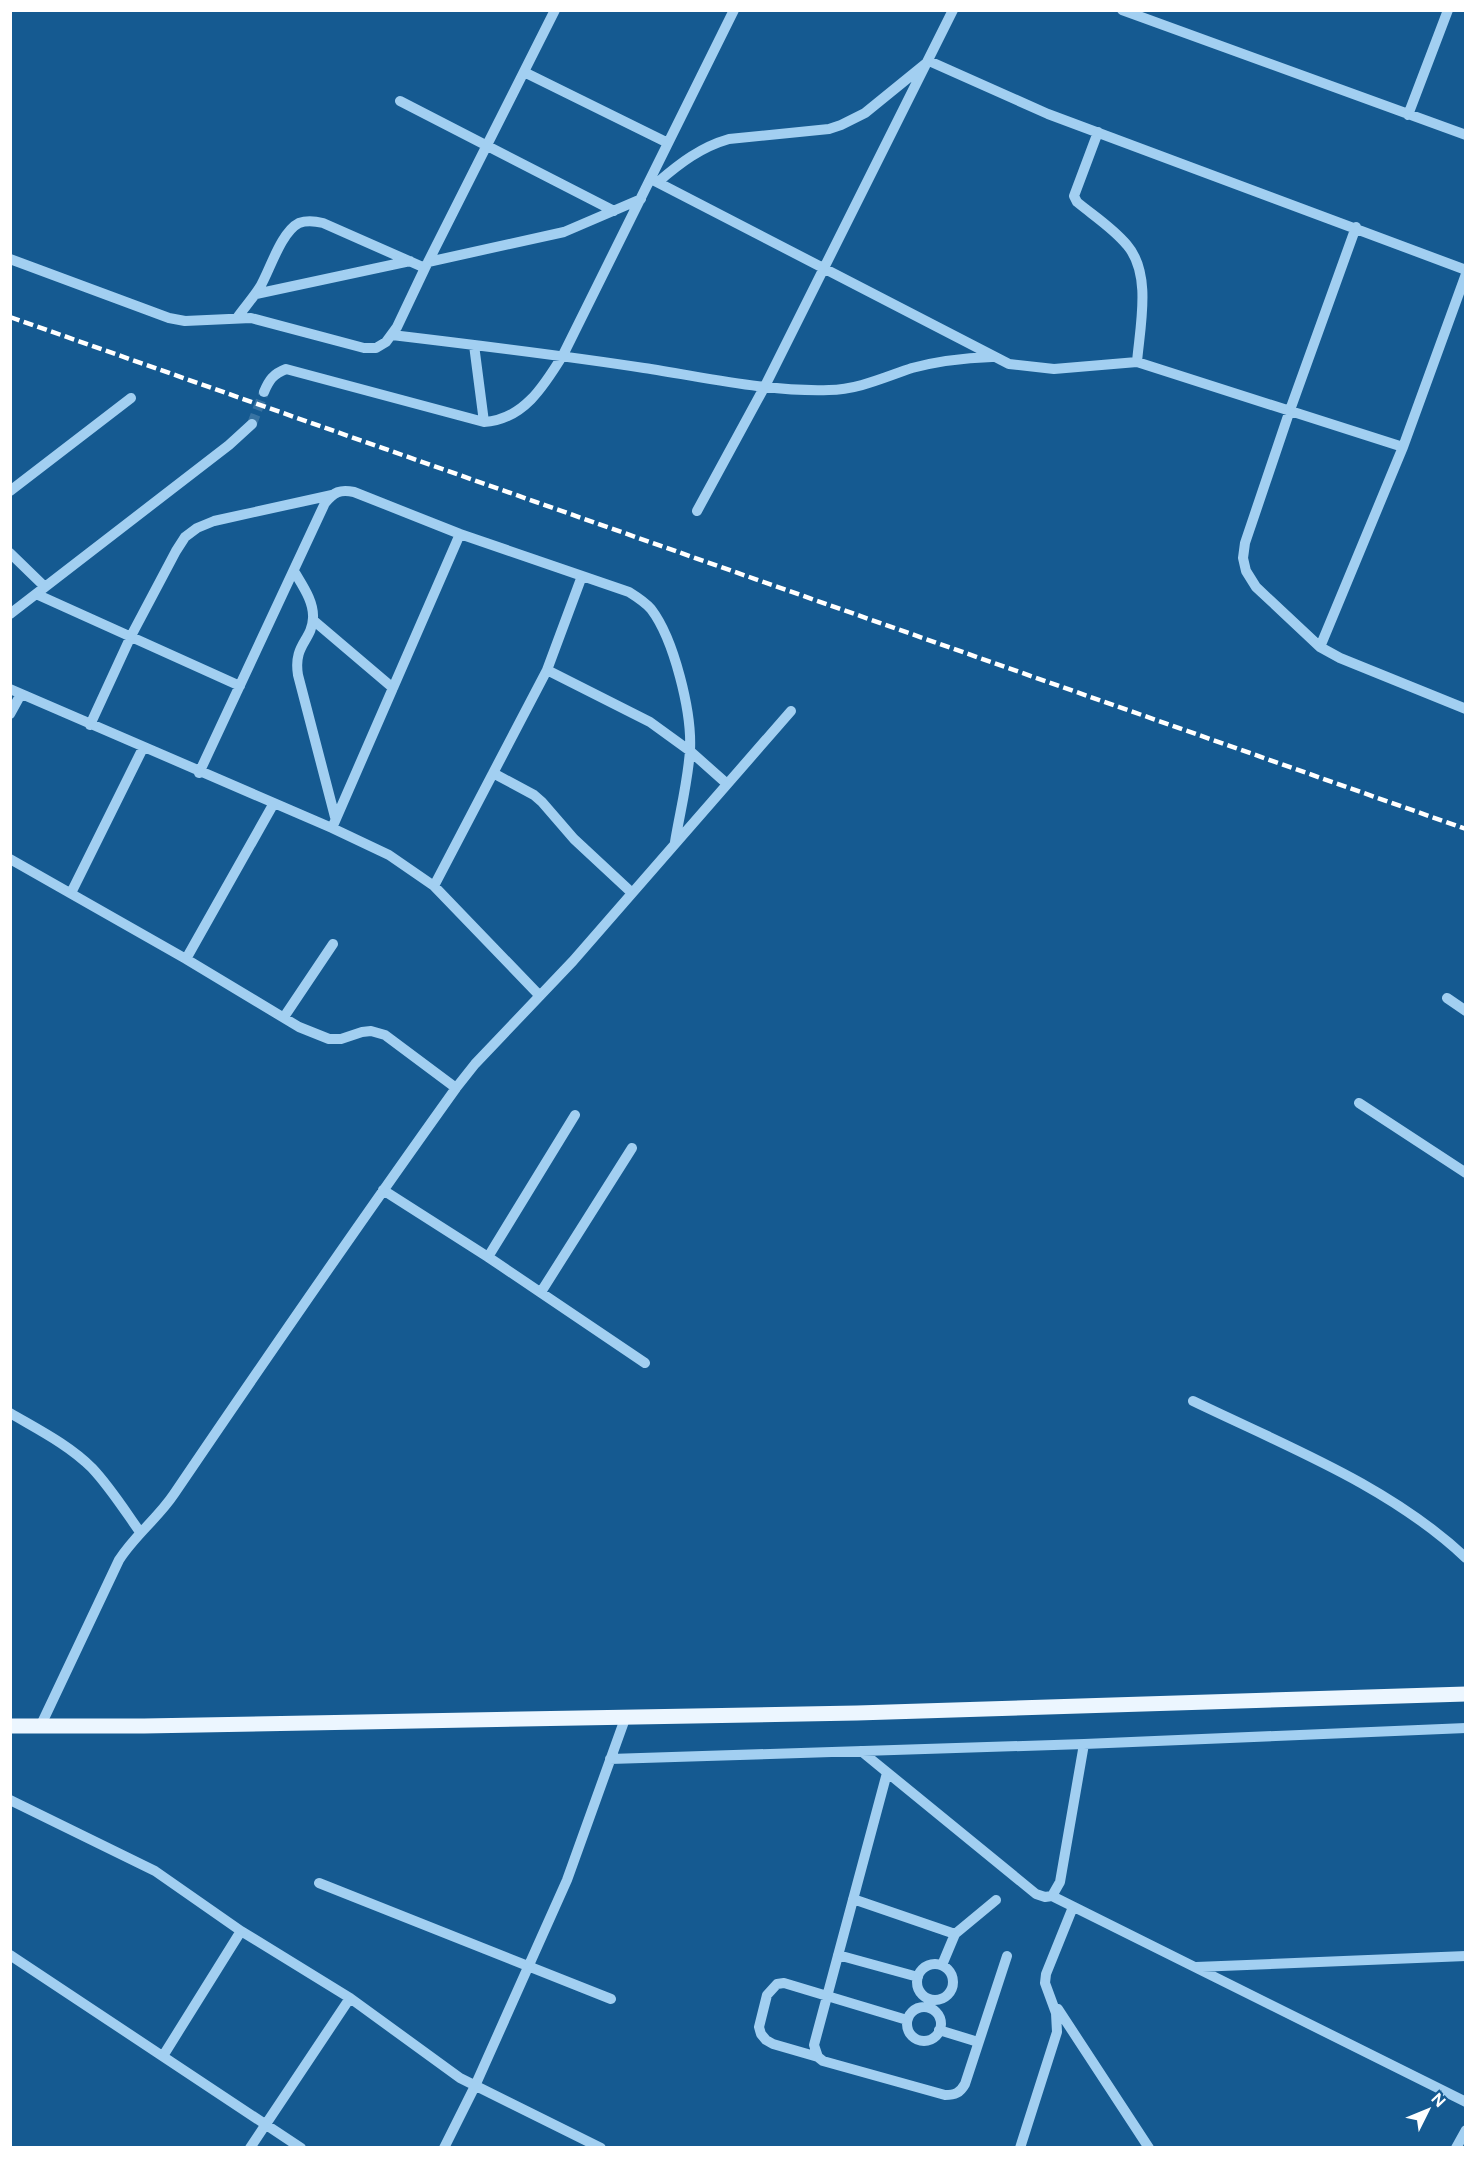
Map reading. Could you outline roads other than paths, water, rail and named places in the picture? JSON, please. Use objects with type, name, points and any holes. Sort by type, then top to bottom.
[{"type":"main road","points":[[10,1726],[975,1710],[1466,1694]]},
{"type":"street","points":[[10,259],[169,318],[201,322],[237,318],[265,321],[364,348],[376,348],[392,335],[555,10]]},
{"type":"street","points":[[264,392],[276,372],[286,369],[484,422],[498,422],[531,401],[547,382],[563,355],[641,199],[655,180],[668,143],[734,10]]},
{"type":"street","points":[[697,511],[765,386],[953,10]]},
{"type":"street","points":[[1122,10],[1466,135]]},
{"type":"street","points":[[1408,115],[1448,10]]},
{"type":"street","points":[[655,180],[714,143],[729,139],[829,129],[850,122],[865,113],[929,61]]},
{"type":"street","points":[[929,61],[1048,114],[1356,228],[1466,272],[1404,447],[1320,647]]},
{"type":"street","points":[[525,72],[668,143]]},
{"type":"street","points":[[400,101],[614,211]]},
{"type":"street","points":[[1098,132],[1074,196],[1077,202],[1119,236],[1136,258],[1143,284],[1137,362]]},
{"type":"street","points":[[655,180],[1010,364],[1054,369],[1137,362],[1404,447]]},
{"type":"street","points":[[237,318],[256,294],[286,236],[292,228],[301,223],[311,221],[323,223],[410,261],[426,265],[550,236],[575,228],[641,199]]},
{"type":"street","points":[[1356,228],[1245,543],[1246,571],[1256,587],[1320,647],[1340,658],[1466,709]]},
{"type":"street","points":[[256,294],[410,261]]},
{"type":"street","points":[[392,335],[563,355],[765,386],[831,390],[867,384],[932,364],[993,357]]},
{"type":"street","points":[[474,345],[484,422]]},
{"type":"street","points":[[10,491],[130,398]]},
{"type":"street","points":[[10,614],[229,445],[252,424]]},
{"type":"street","points":[[90,725],[131,636],[185,537],[197,528],[214,521],[332,495],[341,490],[354,492],[460,534],[629,592],[649,607],[668,642],[687,703],[690,751],[675,842]]},
{"type":"street","points":[[200,772],[325,503],[332,495]]},
{"type":"street","points":[[333,823],[460,534]]},
{"type":"street","points":[[10,553],[40,590],[131,636],[240,686]]},
{"type":"street","points":[[294,571],[308,596],[313,611],[313,620],[298,652],[297,666],[333,823]]},
{"type":"street","points":[[434,886],[547,670],[582,576]]},
{"type":"street","points":[[313,620],[393,688]]},
{"type":"street","points":[[547,670],[650,722],[690,751],[726,783]]},
{"type":"street","points":[[10,689],[142,748],[274,803],[333,823],[390,855],[434,886],[539,995]]},
{"type":"street","points":[[10,714],[21,694]]},
{"type":"street","points":[[40,1727],[119,1560],[140,1532],[166,1505],[317,1283],[456,1088],[475,1064],[573,961],[791,711]]},
{"type":"street","points":[[71,893],[142,748]]},
{"type":"street","points":[[493,773],[534,795],[574,839],[631,892]]},
{"type":"street","points":[[186,959],[274,803]]},
{"type":"street","points":[[10,859],[186,959],[299,1027],[329,1039],[341,1039],[371,1031],[385,1035],[456,1088]]},
{"type":"street","points":[[284,1017],[333,944]]},
{"type":"street","points":[[1447,998],[1466,1011]]},
{"type":"street","points":[[1359,1103],[1466,1173]]},
{"type":"street","points":[[488,1257],[575,1115]]},
{"type":"street","points":[[541,1292],[632,1148]]},
{"type":"street","points":[[383,1190],[488,1257],[645,1363]]},
{"type":"street","points":[[1193,1401],[1388,1498],[1418,1518],[1466,1558]]},
{"type":"street","points":[[10,1413],[59,1441],[76,1454],[93,1470],[140,1532]]},
{"type":"street","points":[[444,2148],[475,2086],[567,1880],[626,1716]]},
{"type":"street","points":[[610,1759],[1084,1744],[1466,1728]]},
{"type":"street","points":[[1052,1896],[1060,1882],[1084,1744]]},
{"type":"street","points":[[861,1751],[1036,1894],[1045,1897],[1052,1896],[1466,2102]]},
{"type":"street","points":[[818,2057],[814,2045],[887,1773]]},
{"type":"street","points":[[10,1800],[155,1870],[241,1931],[350,1998],[442,2066],[475,2086],[601,2148]]},
{"type":"street","points":[[319,1883],[611,1999]]},
{"type":"street","points":[[853,1899],[954,1934]]},
{"type":"street","points":[[942,1965],[954,1934],[996,1900]]},
{"type":"street","points":[[1073,1907],[1046,1974],[1045,1983],[1054,2004],[1149,2148]]},
{"type":"street","points":[[163,2056],[241,1931]]},
{"type":"street","points":[[10,1955],[301,2148]]},
{"type":"street","points":[[837,1955],[918,1977]]},
{"type":"street","points":[[907,2020],[784,1983],[777,1984],[767,1995],[759,2027],[766,2040],[773,2044],[818,2057],[823,2061],[945,2095],[953,2095],[961,2091],[965,2084],[1007,1956]]},
{"type":"street","points":[[1193,1967],[1466,1956]]},
{"type":"street","points":[[942,1965],[951,1972],[952,1989],[944,1998],[933,2000],[922,1994],[917,1984],[918,1977],[924,1967],[942,1965]]},
{"type":"street","points":[[250,2148],[350,1998]]},
{"type":"street","points":[[1020,2148],[1057,2032],[1054,2004]]},
{"type":"street","points":[[918,2008],[934,2010],[940,2019],[939,2030],[933,2038],[922,2040],[912,2036],[907,2020],[909,2015],[918,2008]]},
{"type":"street","points":[[939,2030],[978,2042]]},
{"type":"street","points":[[1456,2148],[1466,2130]]},
{"type":"tunnel","points":[[252,424],[264,392]]},
{"type":"railway","points":[[10,317],[1466,829]]}]
